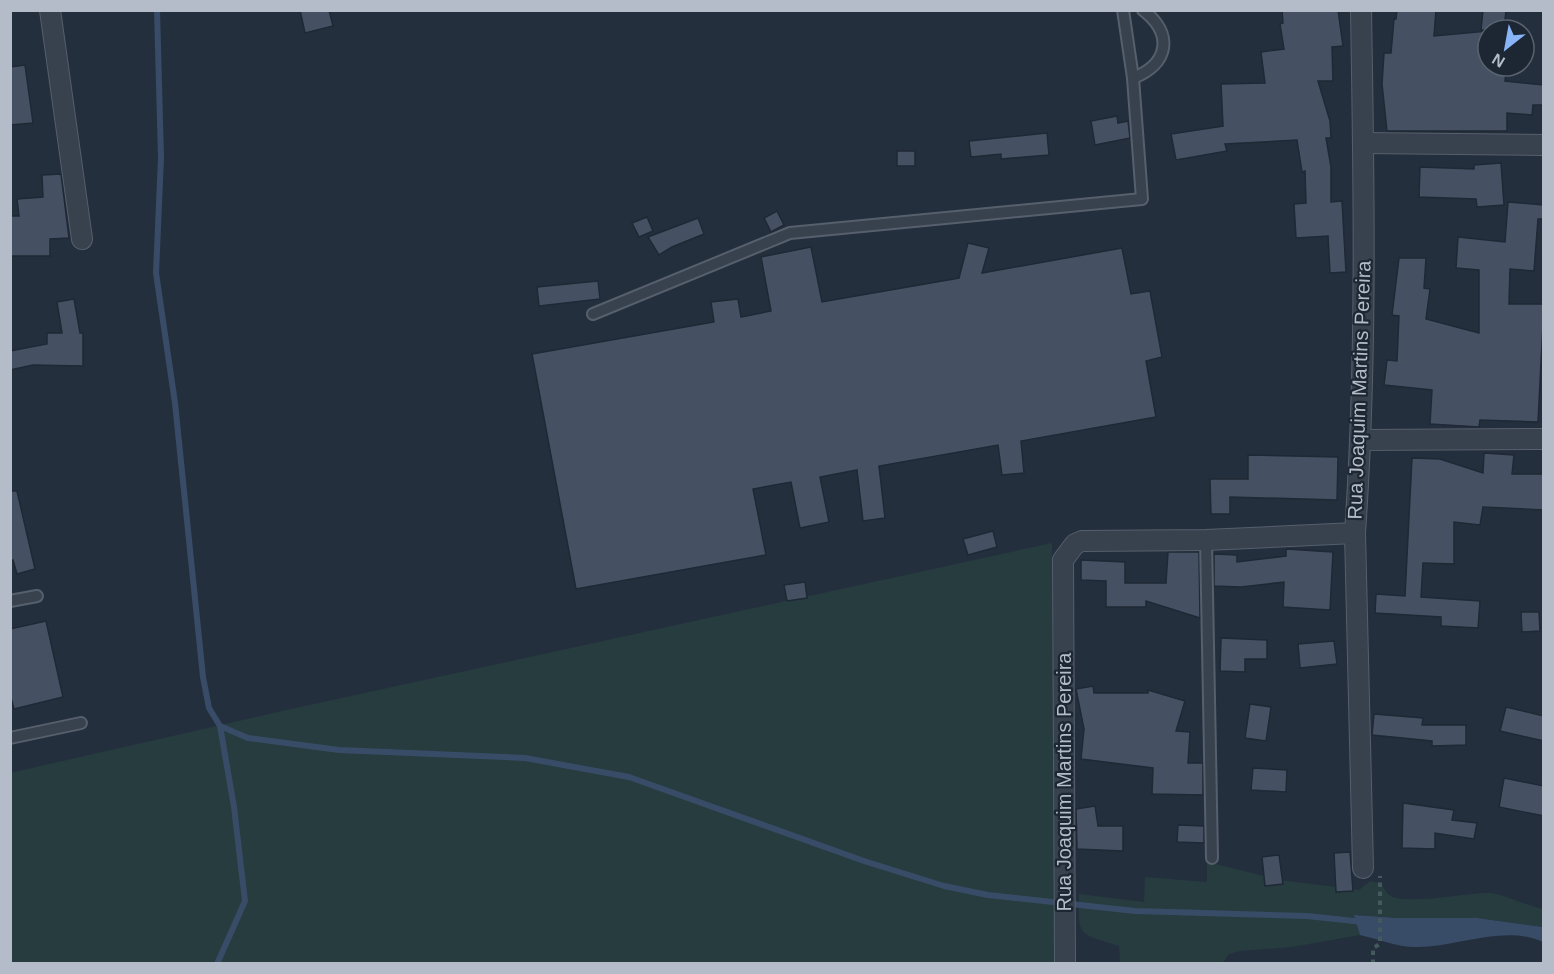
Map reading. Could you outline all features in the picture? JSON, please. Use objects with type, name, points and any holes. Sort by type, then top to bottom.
[{"type":"street","points":[[50,10],[82,239]]},
{"type":"street","name":"Rua Joaquim Martins Pereira","points":[[1065,963],[1063,560],[1082,540],[1206,540],[1355,533],[1362,440],[1364,143],[1361,10]]},
{"type":"street","points":[[1364,143],[1544,145]]},
{"type":"street","points":[[1362,440],[1544,439]]},
{"type":"street","points":[[1355,533],[1363,867]]},
{"type":"lane","points":[[593,314],[790,233],[1142,199],[1133,78],[1123,10]]},
{"type":"lane","points":[[1133,78],[1146,73],[1157,62],[1164,48],[1164,36],[1158,24],[1143,10]]},
{"type":"lane","points":[[1206,540],[1212,858]]},
{"type":"lane","points":[[10,601],[37,596]]},
{"type":"lane","points":[[10,738],[81,723]]},
{"type":"path","points":[[1373,963],[1372,948],[1380,944],[1380,879]]},
{"type":"green space","points":[[1052,543],[1056,963],[11,963],[10,773],[282,711]]},
{"type":"green space","points":[[1207,862],[1280,880],[1359,890],[1370,881],[1382,885],[1388,894],[1395,898],[1420,899],[1480,893],[1496,894],[1544,909],[1543,927],[1477,918],[1397,918],[1355,915],[1360,935],[1292,947],[1240,951],[1229,954],[1222,964],[1120,963],[1119,946],[1095,939],[1083,932],[1079,919],[1079,894],[1144,902],[1145,877],[1207,882]]},
{"type":"water","points":[[1354,915],[1397,918],[1477,918],[1543,927],[1543,942],[1513,935],[1430,946],[1401,946],[1360,935]]},
{"type":"building","points":[[300,10],[329,10],[333,26],[305,33]]},
{"type":"building","points":[[1282,10],[1338,10],[1343,46],[1332,47],[1333,81],[1318,81],[1330,121],[1331,138],[1326,138],[1331,167],[1331,202],[1342,201],[1346,272],[1330,273],[1328,236],[1296,238],[1294,204],[1306,203],[1305,171],[1302,172],[1297,140],[1225,144],[1227,151],[1176,160],[1171,134],[1223,126],[1221,84],[1265,83],[1261,52],[1284,49],[1280,24],[1283,23]]},
{"type":"building","points":[[1397,10],[1436,10],[1434,36],[1476,32],[1476,78],[1505,78],[1505,81],[1544,85],[1544,105],[1533,105],[1532,115],[1507,113],[1507,131],[1387,131],[1382,84],[1384,53],[1391,53],[1394,19],[1396,19]]},
{"type":"building","points":[[1483,10],[1506,10],[1505,18],[1482,18]]},
{"type":"building","points":[[25,65],[33,123],[10,125],[10,67]]},
{"type":"building","points":[[1117,116],[1118,123],[1128,121],[1130,138],[1095,145],[1091,121]]},
{"type":"building","points":[[1047,133],[1049,155],[1001,159],[1001,154],[971,157],[969,141]]},
{"type":"building","points":[[897,151],[915,151],[915,166],[897,166]]},
{"type":"building","points":[[1501,163],[1504,205],[1477,207],[1476,199],[1419,197],[1420,167],[1474,169],[1474,165]]},
{"type":"building","points":[[61,174],[69,238],[50,239],[50,256],[10,256],[10,216],[19,216],[17,199],[43,197],[42,175]]},
{"type":"building","points":[[1508,202],[1544,205],[1544,219],[1538,219],[1534,271],[1510,269],[1509,304],[1544,304],[1538,422],[1480,420],[1479,427],[1430,424],[1432,390],[1384,385],[1387,360],[1397,361],[1399,316],[1392,315],[1399,258],[1426,258],[1424,288],[1430,289],[1426,319],[1479,333],[1479,270],[1456,268],[1458,237],[1505,242]]},
{"type":"building","points":[[777,211],[784,225],[771,232],[764,218]]},
{"type":"building","points":[[647,217],[653,231],[639,237],[632,223]]},
{"type":"building","points":[[698,218],[704,234],[659,255],[648,237]]},
{"type":"building","points":[[968,243],[989,248],[982,273],[1122,248],[1131,294],[1150,291],[1162,357],[1146,361],[1156,417],[1021,441],[1024,473],[1002,475],[998,445],[879,466],[885,518],[863,521],[857,470],[820,477],[829,522],[800,528],[791,482],[753,489],[766,555],[576,589],[532,354],[714,322],[711,302],[738,299],[741,317],[771,311],[761,257],[811,247],[822,302],[959,278]]},
{"type":"building","points":[[598,281],[600,299],[539,306],[537,287]]},
{"type":"building","points":[[74,299],[80,333],[83,333],[83,366],[33,365],[10,370],[10,351],[47,344],[47,333],[62,333],[57,302]]},
{"type":"building","points":[[1484,453],[1514,455],[1512,474],[1544,474],[1544,510],[1483,507],[1480,525],[1454,522],[1454,564],[1423,563],[1421,597],[1480,601],[1478,628],[1441,626],[1441,617],[1375,613],[1376,594],[1405,596],[1412,458],[1440,459],[1483,473]]},
{"type":"building","points":[[1248,455],[1338,457],[1337,500],[1230,497],[1230,514],[1211,514],[1210,479],[1248,479]]},
{"type":"building","points":[[10,491],[17,491],[35,569],[17,574],[13,560],[10,561]]},
{"type":"building","points":[[993,531],[997,547],[968,555],[963,539]]},
{"type":"building","points":[[1286,549],[1333,552],[1330,610],[1283,607],[1284,582],[1241,587],[1214,586],[1214,554],[1237,555],[1237,562],[1286,556]]},
{"type":"building","points":[[1168,552],[1199,552],[1200,618],[1146,601],[1146,607],[1106,607],[1106,581],[1081,580],[1081,560],[1125,562],[1125,583],[1166,583]]},
{"type":"building","points":[[805,582],[807,598],[787,601],[784,585]]},
{"type":"building","points":[[1521,612],[1539,612],[1540,631],[1522,632]]},
{"type":"building","points":[[46,621],[63,697],[14,709],[10,694],[10,629]]},
{"type":"building","points":[[1221,638],[1267,640],[1267,659],[1245,659],[1245,672],[1220,671]]},
{"type":"building","points":[[1334,641],[1337,664],[1300,668],[1298,644]]},
{"type":"building","points":[[1093,686],[1094,693],[1148,693],[1148,690],[1185,701],[1176,731],[1190,732],[1188,763],[1203,763],[1203,795],[1152,794],[1153,768],[1081,759],[1084,729],[1076,689]]},
{"type":"building","points":[[1250,704],[1271,707],[1266,741],[1245,738]]},
{"type":"building","points":[[1506,707],[1544,716],[1544,741],[1500,731]]},
{"type":"building","points":[[1374,714],[1423,718],[1422,725],[1466,725],[1466,745],[1432,746],[1432,741],[1372,735]]},
{"type":"building","points":[[1253,768],[1287,770],[1286,792],[1251,790]]},
{"type":"building","points":[[1504,778],[1544,786],[1544,816],[1499,807]]},
{"type":"building","points":[[1403,803],[1454,810],[1452,820],[1477,823],[1474,839],[1435,833],[1435,849],[1402,848]]},
{"type":"building","points":[[1095,806],[1098,826],[1123,826],[1123,851],[1077,849],[1076,809]]},
{"type":"building","points":[[1178,825],[1204,826],[1204,843],[1177,842]]},
{"type":"building","points":[[1350,852],[1353,891],[1336,892],[1334,853]]},
{"type":"building","points":[[1279,855],[1283,884],[1265,886],[1262,857]]},
{"type":"waterway","points":[[157,10],[161,158],[156,273],[175,403],[203,677],[209,708],[220,726],[248,738],[339,750],[525,758],[629,777],[864,861],[944,886],[988,895],[1135,911],[1307,916],[1363,922]]},
{"type":"waterway","points":[[217,964],[245,901],[234,807],[220,726]]}]
